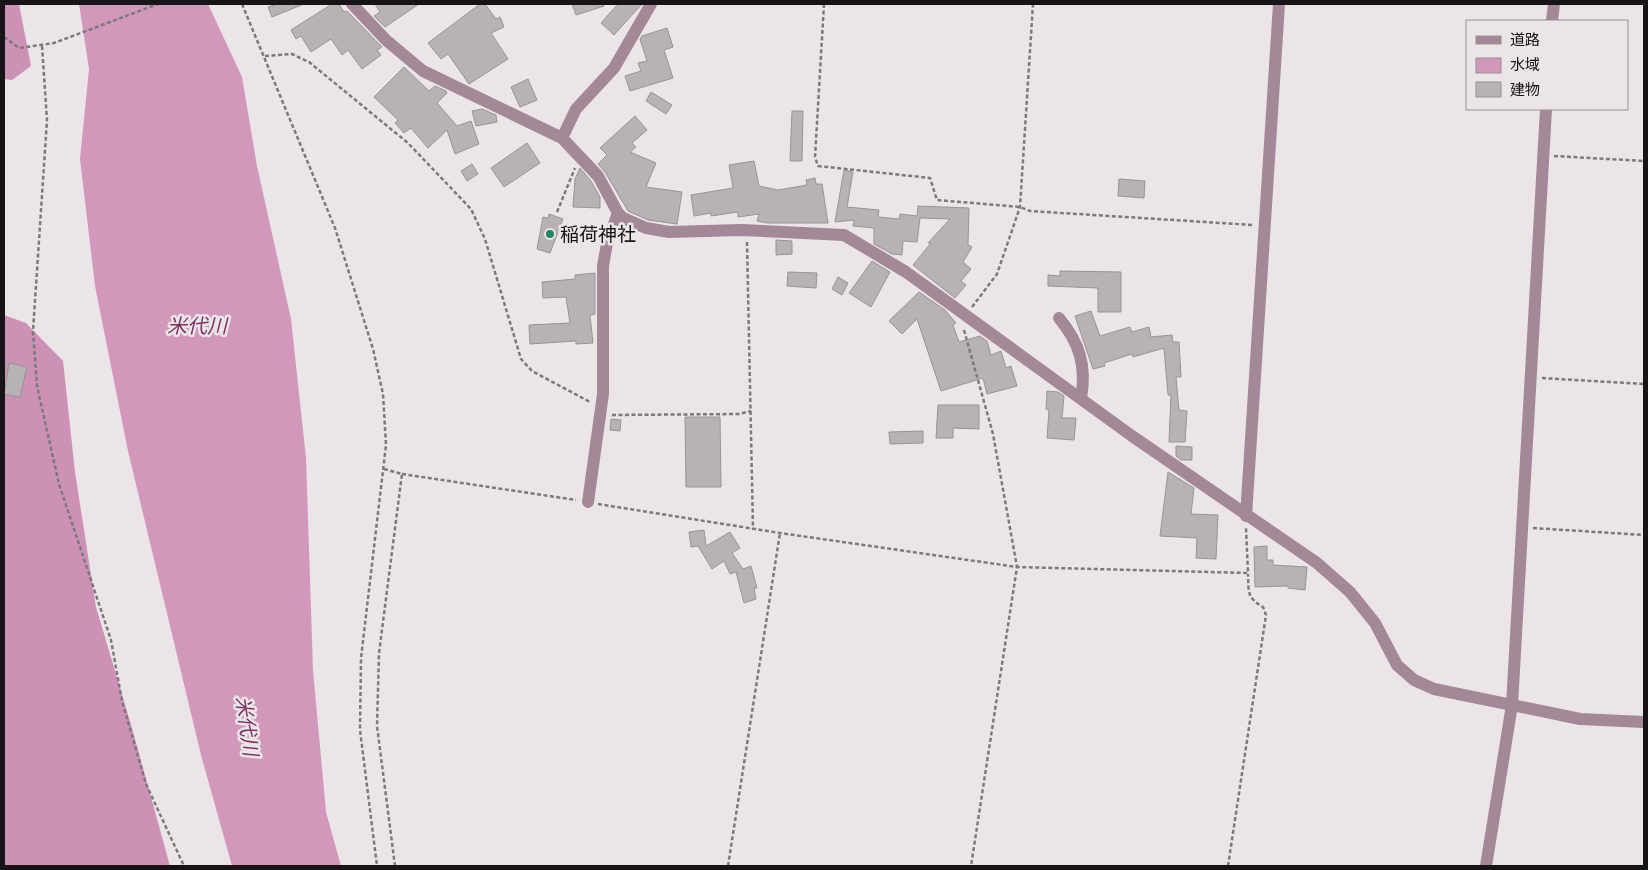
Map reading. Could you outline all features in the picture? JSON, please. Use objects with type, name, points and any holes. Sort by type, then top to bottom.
[{"type":"street","points":[[352,4],[386,40],[424,71],[562,138],[598,176],[618,213],[646,228],[669,232],[746,230],[844,235],[906,272],[1246,516],[1317,563],[1350,592],[1375,623],[1397,665],[1414,680],[1434,689],[1580,719],[1644,722]]},
{"type":"street","points":[[562,138],[576,109],[614,68],[651,4]]},
{"type":"street","points":[[1246,516],[1266,231],[1279,4]]},
{"type":"street","points":[[1552,20],[1554,4]]},
{"type":"street","points":[[1486,866],[1512,705],[1546,110]]},
{"type":"street","points":[[588,502],[601,410],[604,266],[607,243],[618,213]]},
{"type":"street","points":[[1059,318],[1072,334],[1079,347],[1084,376],[1080,398]]},
{"type":"path","points":[[4,37],[19,48],[42,46],[158,4]]},
{"type":"path","points":[[242,4],[265,56],[334,228],[373,349],[383,394],[386,445],[361,658],[360,730],[377,866]]},
{"type":"path","points":[[824,4],[815,157],[818,166],[930,178],[937,200],[1020,207],[1030,211],[1256,225],[1266,231]]},
{"type":"path","points":[[970,866],[1017,567],[993,434],[963,327],[966,315],[997,274],[1020,207],[1032,4]]},
{"type":"path","points":[[42,46],[47,120],[33,331],[36,386],[59,484],[111,640],[122,701],[146,784],[184,866]]},
{"type":"path","points":[[265,56],[292,54],[308,62],[408,143],[471,209],[485,239],[521,359],[532,370],[601,410],[739,414],[751,411]]},
{"type":"path","points":[[1543,155],[1644,161]]},
{"type":"path","points":[[557,212],[569,179],[581,158]]},
{"type":"path","points":[[746,230],[754,529]]},
{"type":"path","points":[[1531,378],[1644,384]]},
{"type":"path","points":[[383,469],[402,474],[754,529],[1017,567],[1248,573]]},
{"type":"path","points":[[395,866],[377,726],[380,653],[402,474]]},
{"type":"path","points":[[1228,866],[1266,615],[1263,607],[1252,601],[1249,594],[1246,516]]},
{"type":"path","points":[[1523,528],[1644,535]]},
{"type":"path","points":[[728,866],[780,533]]},
{"type":"shaded area","points":[[4,4],[19,4],[31,66],[12,80],[4,79]]},
{"type":"shaded area","points":[[4,315],[26,323],[63,361],[75,472],[96,607],[170,866],[4,866]]},
{"type":"water","name":"米代川","points":[[79,4],[208,4],[242,77],[257,166],[291,319],[306,458],[313,670],[326,812],[341,866],[232,866],[201,755],[128,451],[95,286],[80,159],[89,69]]},
{"type":"building","points":[[277,4],[304,4],[272,17],[268,7]]},
{"type":"building","points":[[332,4],[339,4],[344,12],[347,11],[382,47],[377,50],[381,55],[362,69],[348,50],[342,55],[331,39],[311,52],[301,36],[296,39],[291,30]]},
{"type":"building","points":[[375,4],[419,4],[385,27],[374,16],[380,12]]},
{"type":"building","points":[[480,4],[485,4],[496,19],[500,17],[504,27],[491,33],[508,59],[469,84],[448,54],[441,59],[428,43]]},
{"type":"building","points":[[572,4],[604,4],[604,6],[576,15]]},
{"type":"building","points":[[618,4],[642,4],[614,35],[601,23]]},
{"type":"building","points":[[667,28],[673,47],[664,50],[673,78],[630,91],[625,76],[641,71],[638,63],[647,61],[640,39],[642,36]]},
{"type":"building","points":[[404,67],[429,91],[435,86],[446,91],[447,93],[437,103],[457,126],[471,121],[479,144],[455,154],[447,130],[428,148],[411,128],[404,133],[395,123],[398,120],[374,97]]},
{"type":"building","points":[[528,79],[537,100],[520,107],[511,87]]},
{"type":"building","points":[[651,92],[672,105],[666,114],[646,101]]},
{"type":"building","points":[[482,109],[496,115],[497,122],[476,126],[472,111]]},
{"type":"building","points":[[792,111],[803,111],[802,161],[790,161]]},
{"type":"building","points":[[635,116],[647,130],[632,143],[636,147],[630,152],[656,163],[646,187],[682,192],[677,224],[648,220],[628,211],[605,172],[598,164],[607,155],[600,148]]},
{"type":"building","points":[[527,143],[540,163],[504,187],[491,168]]},
{"type":"building","points":[[754,161],[759,186],[778,190],[807,185],[806,180],[815,178],[816,184],[822,184],[828,223],[767,223],[757,221],[759,214],[738,217],[738,212],[711,216],[711,213],[694,216],[691,195],[733,188],[729,165]]},
{"type":"building","points":[[472,164],[478,174],[467,181],[461,171]]},
{"type":"building","points":[[580,168],[591,181],[600,197],[600,208],[573,207],[575,179]]},
{"type":"building","points":[[844,170],[853,172],[847,207],[879,210],[878,217],[899,219],[900,214],[917,216],[918,206],[969,208],[968,245],[972,247],[963,262],[971,269],[961,281],[966,285],[955,298],[913,265],[931,243],[928,243],[950,219],[920,218],[917,242],[903,241],[902,255],[892,254],[874,244],[874,228],[853,226],[854,220],[835,222]]},
{"type":"building","points":[[1119,179],[1145,181],[1144,198],[1118,196]]},
{"type":"building","name":"稲荷神社","points":[[549,214],[563,219],[550,253],[537,249],[543,217],[548,218]]},
{"type":"building","points":[[776,240],[792,241],[792,254],[776,255]]},
{"type":"building","points":[[872,261],[890,272],[871,307],[849,293]]},
{"type":"building","points":[[1060,271],[1121,272],[1121,312],[1098,312],[1098,288],[1048,286],[1048,275],[1060,276]]},
{"type":"building","points":[[788,272],[817,273],[816,288],[787,286]]},
{"type":"building","points":[[595,273],[595,314],[590,315],[593,343],[576,344],[576,341],[530,344],[529,325],[570,323],[566,297],[543,298],[542,282],[575,279],[575,275]]},
{"type":"building","points":[[838,277],[848,283],[842,295],[832,289]]},
{"type":"building","points":[[919,292],[945,310],[956,323],[953,325],[959,342],[980,336],[987,341],[991,355],[1001,351],[1006,368],[1011,366],[1017,386],[987,394],[983,378],[941,391],[917,319],[902,334],[889,321]]},
{"type":"building","points":[[1091,311],[1100,336],[1130,327],[1132,332],[1149,327],[1151,337],[1172,335],[1173,342],[1179,342],[1181,377],[1176,377],[1179,410],[1187,411],[1185,442],[1169,442],[1171,395],[1168,395],[1164,348],[1133,357],[1132,354],[1104,363],[1105,366],[1093,369],[1075,316]]},
{"type":"building","points":[[9,363],[27,367],[20,397],[4,394]]},
{"type":"building","points":[[1047,391],[1058,392],[1064,396],[1062,418],[1076,418],[1074,440],[1047,438],[1049,410],[1046,409]]},
{"type":"building","points":[[938,405],[979,405],[979,429],[953,428],[953,438],[936,438]]},
{"type":"building","points":[[685,417],[720,417],[721,487],[686,487]]},
{"type":"building","points":[[611,419],[621,420],[620,431],[610,430]]},
{"type":"building","points":[[923,431],[923,443],[890,444],[889,432]]},
{"type":"building","points":[[1176,446],[1192,447],[1192,460],[1181,460],[1176,456]]},
{"type":"building","points":[[1168,472],[1194,488],[1191,514],[1218,515],[1216,559],[1196,558],[1197,538],[1160,536]]},
{"type":"building","points":[[704,530],[706,546],[730,532],[740,548],[732,553],[743,569],[751,566],[757,588],[754,588],[756,599],[744,603],[736,572],[730,574],[724,561],[712,569],[698,546],[691,547],[689,532]]},
{"type":"building","points":[[1267,546],[1267,560],[1273,560],[1273,565],[1307,567],[1305,590],[1288,588],[1288,586],[1255,587],[1254,547]]},
{"type":"place","name":"稲荷神社","points":[[550,234]]}]
